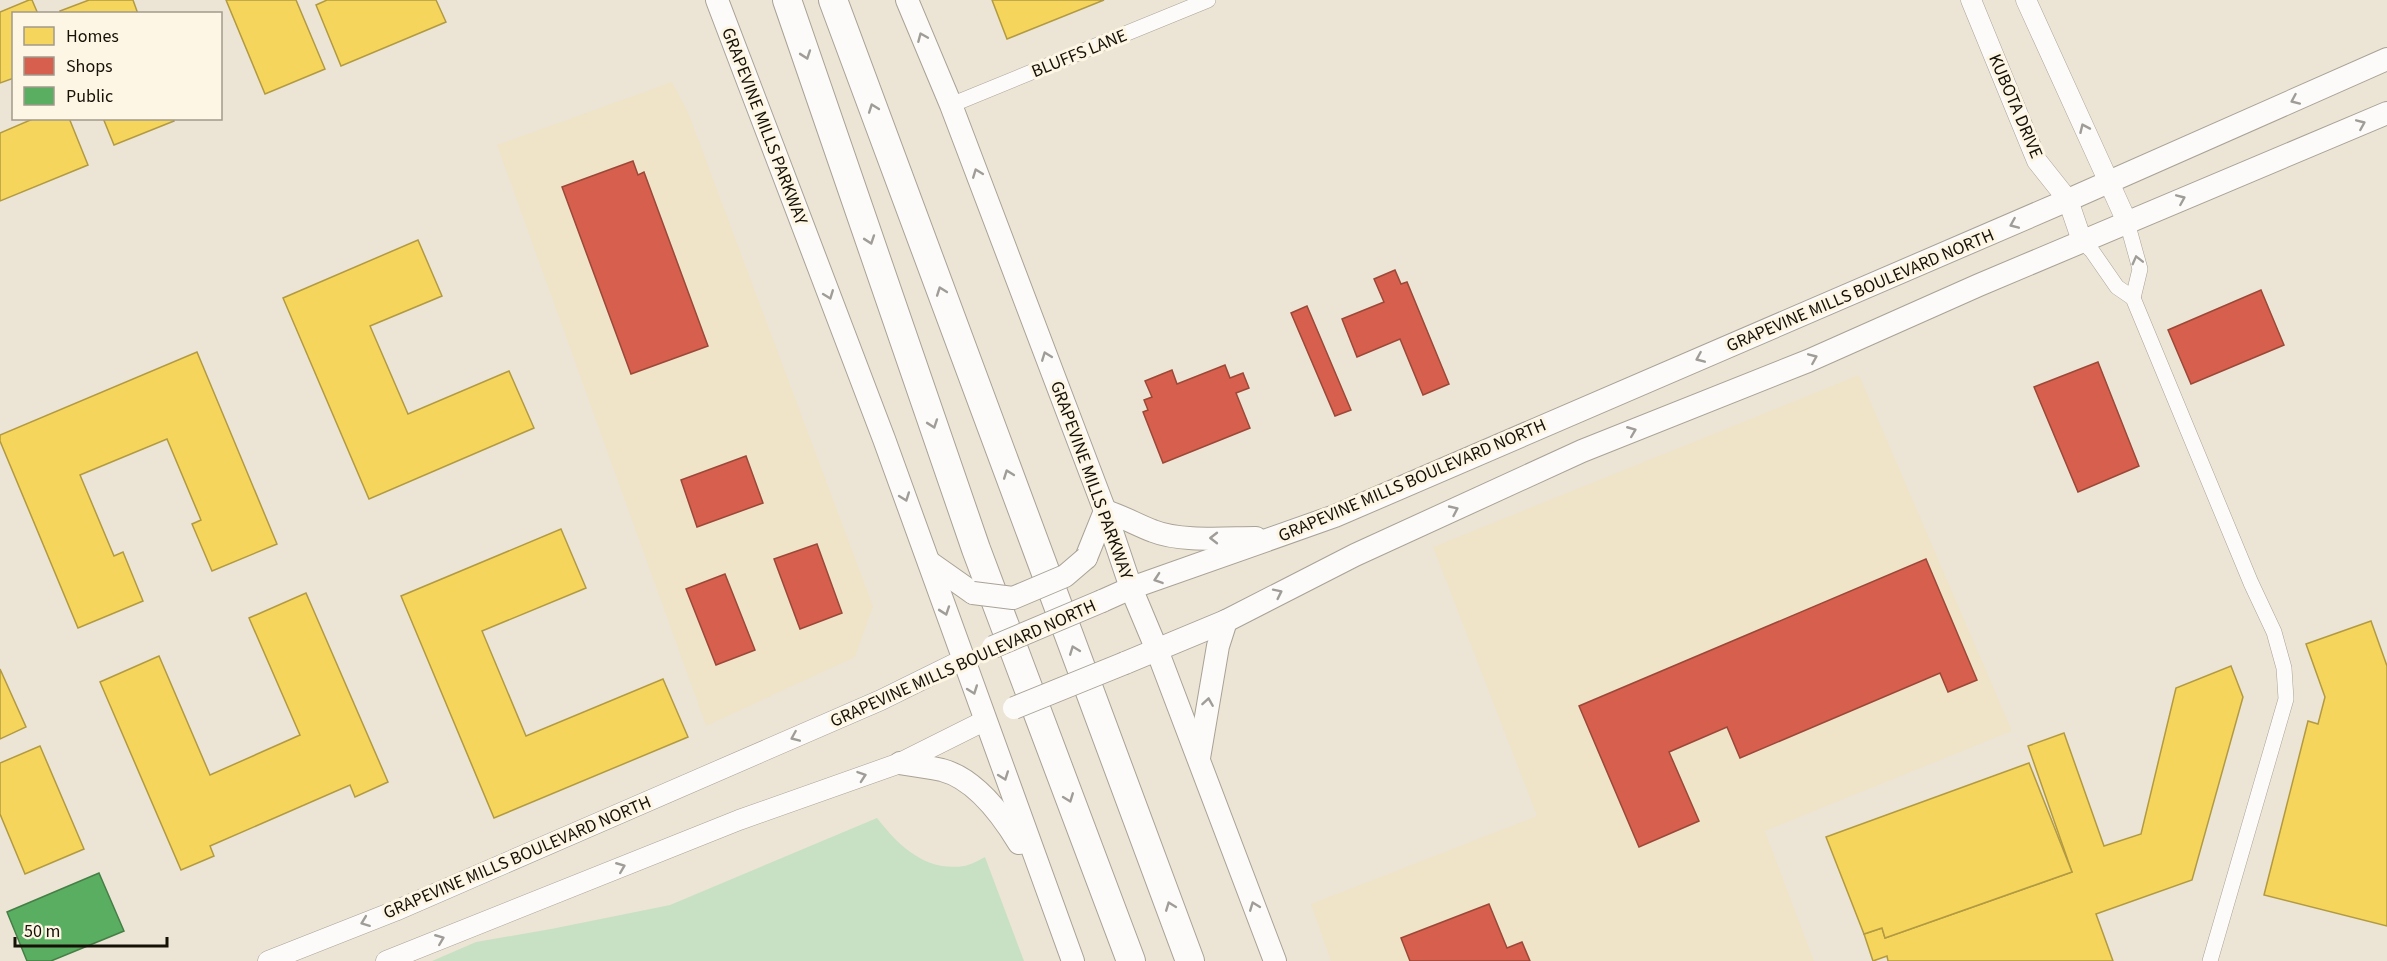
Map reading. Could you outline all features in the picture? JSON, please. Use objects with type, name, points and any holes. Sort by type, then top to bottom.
[{"type":"highway","points":[[787,0],[976,549],[1131,961]]},
{"type":"highway","points":[[833,0],[1190,961]]},
{"type":"main road","name":"GRAPEVINE MILLS PARKWAY","points":[[717,0],[928,562],[1072,961]]},
{"type":"main road","name":"GRAPEVINE MILLS PARKWAY","points":[[907,0],[951,105],[1105,511],[1131,588],[1157,650],[1275,961]]},
{"type":"main road","name":"GRAPEVINE MILLS BOULEVARD NORTH","points":[[962,660],[1131,588],[1335,516],[2068,200],[2387,59]]},
{"type":"main road","points":[[984,721],[1226,621],[1354,555],[1582,451],[1808,360],[2082,241],[2387,113]]},
{"type":"main road","points":[[1566,415],[1582,451]]},
{"type":"main road","points":[[928,562],[973,593],[1013,598],[1065,576],[1086,558],[1105,511],[1155,532],[1192,538],[1272,538]]},
{"type":"main road","points":[[1198,760],[1218,646],[1226,621]]},
{"type":"main road","points":[[900,763],[944,771],[973,786],[1006,822],[1043,880]]},
{"type":"street","name":"BLUFFS LANE","points":[[951,105],[1208,0]]},
{"type":"street","name":"KUBOTA DRIVE","points":[[1971,0],[2037,161],[2068,200],[2082,241]]},
{"type":"street","points":[[2026,0],[2127,222],[2140,269],[2133,298]]},
{"type":"street","points":[[2082,241],[2092,250],[2117,287],[2133,298],[2251,583],[2274,632],[2284,668],[2286,699],[2210,961]]},
{"type":"street","name":"GRAPEVINE MILLS BOULEVARD NORTH","points":[[268,961],[417,902],[881,700],[962,660]]},
{"type":"street","points":[[386,961],[739,820],[900,763],[984,721]]},
{"type":"shaded area","points":[[672,82],[688,112],[873,606],[855,657],[706,726],[497,145]]},
{"type":"shaded area","points":[[1859,375],[2012,731],[1765,831],[1814,961],[1331,961],[1311,904],[1537,816],[1433,547]]},
{"type":"green space","points":[[877,818],[903,847],[925,861],[950,867],[972,864],[985,857],[1024,961],[432,961],[476,942],[670,905]]},
{"type":"building: Homes","points":[[32,0],[37,12],[12,12],[12,79],[0,83],[0,12]]},
{"type":"building: Homes","points":[[89,0],[133,0],[137,12],[60,12]]},
{"type":"building: Homes","points":[[226,0],[296,0],[325,69],[265,94]]},
{"type":"building: Homes","points":[[327,0],[436,0],[446,22],[341,66],[316,5]]},
{"type":"building: Homes","points":[[992,0],[1104,0],[1007,39]]},
{"type":"building: Homes","points":[[30,120],[70,120],[88,165],[0,201],[0,133]]},
{"type":"building: Homes","points":[[104,120],[174,120],[174,121],[114,145]]},
{"type":"building: Homes","points":[[418,240],[442,296],[370,326],[408,414],[509,371],[534,428],[369,499],[283,298]]},
{"type":"building: Homes","points":[[197,352],[277,544],[212,571],[192,524],[201,520],[167,439],[80,475],[114,556],[123,552],[143,601],[78,628],[0,441],[0,435]]},
{"type":"building: Homes","points":[[561,529],[586,588],[482,631],[526,736],[663,679],[688,737],[494,818],[401,596]]},
{"type":"building: Homes","points":[[306,593],[388,782],[355,797],[350,785],[210,846],[214,856],[181,870],[100,682],[159,656],[210,775],[300,735],[249,618]]},
{"type":"building: Homes","points":[[2371,621],[2387,666],[2387,926],[2264,895],[2308,721],[2318,724],[2325,697],[2306,644]]},
{"type":"building: Homes","points":[[2231,666],[2243,697],[2192,880],[2096,914],[2113,961],[1888,961],[1887,956],[1873,961],[1864,934],[1882,928],[1885,938],[2072,872],[2028,746],[2064,733],[2104,846],[2141,834],[2176,688]]},
{"type":"building: Homes","points":[[0,669],[26,727],[0,739]]},
{"type":"building: Homes","points":[[40,746],[84,849],[25,874],[0,814],[0,763]]},
{"type":"building: Homes","points":[[2029,763],[2072,872],[1885,938],[1882,928],[1864,934],[1826,837]]},
{"type":"building: Shops","points":[[633,161],[638,175],[644,172],[708,346],[631,374],[562,187]]},
{"type":"building: Shops","points":[[1395,270],[1401,284],[1407,282],[1449,384],[1423,395],[1400,339],[1357,357],[1342,319],[1384,302],[1374,279]]},
{"type":"building: Shops","points":[[2261,290],[2284,345],[2191,384],[2168,330]]},
{"type":"building: Shops","points":[[1307,306],[1351,410],[1335,416],[1291,313]]},
{"type":"building: Shops","points":[[2098,362],[2139,466],[2078,492],[2034,387]]},
{"type":"building: Shops","points":[[1225,365],[1230,378],[1243,373],[1249,388],[1236,393],[1250,428],[1163,463],[1143,412],[1148,410],[1144,400],[1152,397],[1145,381],[1172,370],[1177,384]]},
{"type":"building: Shops","points":[[746,456],[763,503],[697,527],[681,480]]},
{"type":"building: Shops","points":[[817,544],[842,613],[800,629],[774,559]]},
{"type":"building: Shops","points":[[1926,559],[1977,680],[1948,692],[1940,673],[1740,758],[1727,727],[1669,752],[1699,821],[1639,847],[1579,706]]},
{"type":"building: Shops","points":[[725,574],[755,650],[716,665],[686,589]]},
{"type":"building: Shops","points":[[1489,904],[1507,948],[1522,942],[1530,961],[1410,961],[1401,938]]},
{"type":"building: Public","points":[[99,873],[124,931],[51,961],[27,961],[7,912]]}]
